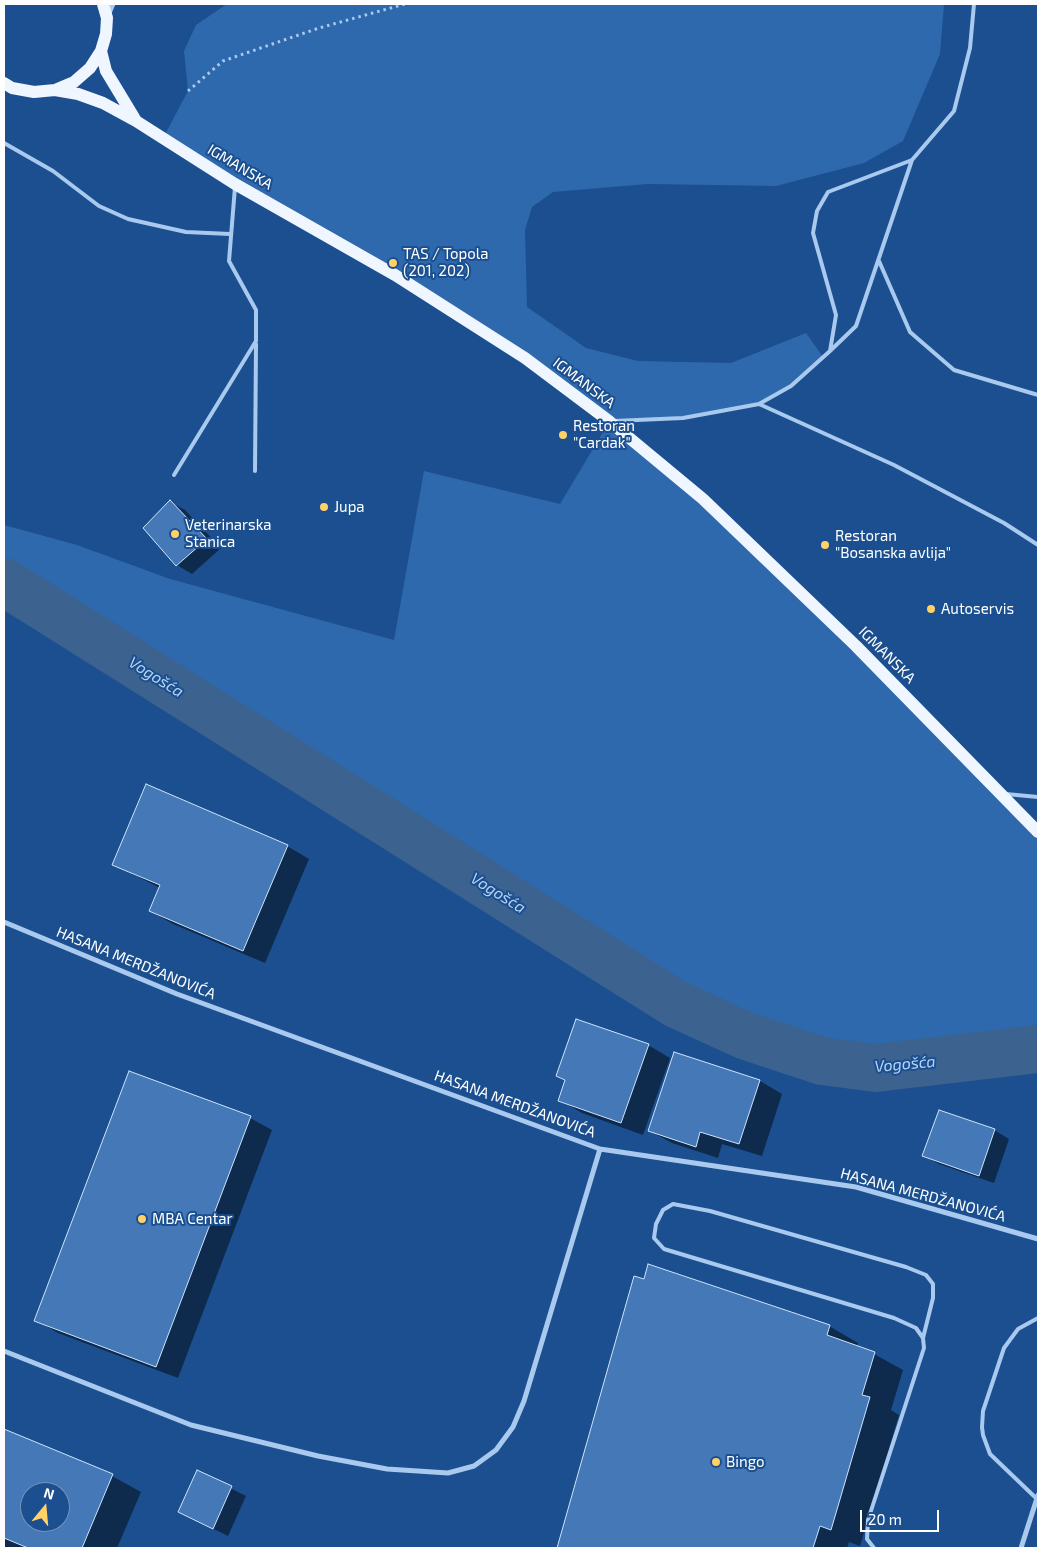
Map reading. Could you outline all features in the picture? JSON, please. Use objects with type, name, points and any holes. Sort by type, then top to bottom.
[{"type":"main road","points":[[4,83],[12,88],[34,92],[55,90],[74,82],[90,68],[102,50],[107,18],[103,4]]},
{"type":"main road","name":"IGMANSKA","points":[[102,50],[106,71],[136,121]]},
{"type":"main road","name":"IGMANSKA","points":[[55,90],[78,94],[103,103],[136,121],[152,133],[236,184],[431,297],[525,358],[609,421],[703,499],[856,646],[1038,832]]},
{"type":"street","points":[[107,18],[113,4]]},
{"type":"street","points":[[4,91],[34,92]]},
{"type":"street","name":"HASANA MERDŽANOVIĆA","points":[[4,922],[177,994],[600,1149],[856,1187],[1038,1239]]},
{"type":"street","points":[[4,1350],[191,1425],[318,1456],[387,1469],[448,1473],[474,1466],[496,1450],[514,1427],[524,1401],[600,1149]]},
{"type":"street","points":[[1021,1548],[1037,1497]]},
{"type":"lane","points":[[609,421],[683,418],[759,404],[791,386],[856,326],[912,160],[954,111],[970,48],[974,4]]},
{"type":"lane","points":[[4,143],[53,171],[99,206],[128,219],[186,232],[230,234]]},
{"type":"lane","points":[[830,351],[836,314],[813,233],[817,211],[828,192],[912,160]]},
{"type":"lane","points":[[236,184],[229,261],[256,310],[255,471]]},
{"type":"lane","points":[[879,261],[910,332],[954,370],[1038,395]]},
{"type":"lane","points":[[174,475],[256,342]]},
{"type":"lane","points":[[759,404],[894,465],[1004,523],[1038,545]]},
{"type":"lane","points":[[1000,793],[1038,797]]},
{"type":"lane","points":[[874,1548],[867,1539],[868,1520],[924,1348],[923,1338],[934,1298],[933,1284],[926,1274],[906,1267],[710,1211],[673,1204],[663,1210],[656,1224],[654,1238],[664,1249],[894,1318],[916,1328],[923,1338]]},
{"type":"lane","points":[[1037,1497],[994,1459],[986,1443],[982,1426],[982,1411],[1004,1348],[1018,1329],[1038,1318]]},
{"type":"path","points":[[188,91],[223,60],[319,28],[405,4]]},
{"type":"shaded area","points":[[227,4],[944,4],[940,54],[903,141],[864,163],[776,186],[648,184],[553,192],[532,207],[525,230],[527,307],[586,348],[638,361],[731,363],[806,333],[823,357],[791,386],[759,404],[683,418],[610,421],[703,499],[1038,828],[1038,1049],[876,1068],[822,1061],[746,1036],[676,1004],[4,582],[4,525],[77,545],[170,579],[394,640],[424,471],[560,504],[609,422],[525,358],[162,140],[188,91],[184,51],[196,25]]},
{"type":"building","name":"Veterinarska Stanica","points":[[170,500],[207,539],[176,566],[143,528]]},
{"type":"building","points":[[146,784],[288,845],[243,951],[149,911],[160,885],[112,865]]},
{"type":"building","points":[[576,1019],[649,1044],[621,1123],[558,1101],[565,1080],[556,1076]]},
{"type":"building","points":[[674,1052],[760,1080],[739,1144],[700,1132],[696,1147],[648,1131]]},
{"type":"building","name":"MBA Centar","points":[[129,1071],[251,1116],[156,1367],[34,1321]]},
{"type":"building","points":[[939,1110],[995,1129],[979,1176],[922,1156]]},
{"type":"building","name":"Bingo","points":[[648,1264],[830,1325],[827,1335],[875,1352],[862,1395],[870,1397],[831,1530],[820,1526],[813,1548],[557,1548],[634,1276],[644,1279]]},
{"type":"building","points":[[4,1429],[113,1474],[82,1548],[28,1548],[4,1538]]},
{"type":"building","points":[[197,1470],[232,1486],[213,1529],[178,1512]]},
{"type":"waterway","name":"Vogošća","points":[[4,582],[676,1004],[746,1036],[822,1061],[876,1068],[1038,1049]]},
{"type":"place","name":"TAS / Topola (201, 202)","points":[[393,263]]},
{"type":"place","name":"Restoran \"Cardak\"","points":[[563,435]]},
{"type":"place","name":"Jupa","points":[[324,507]]},
{"type":"place","name":"Veterinarska Stanica","points":[[175,534]]},
{"type":"place","name":"Restoran \"Bosanska avlija\"","points":[[825,545]]},
{"type":"place","name":"Autoservis","points":[[931,609]]},
{"type":"place","name":"MBA Centar","points":[[142,1219]]},
{"type":"place","name":"Bingo","points":[[716,1462]]}]
